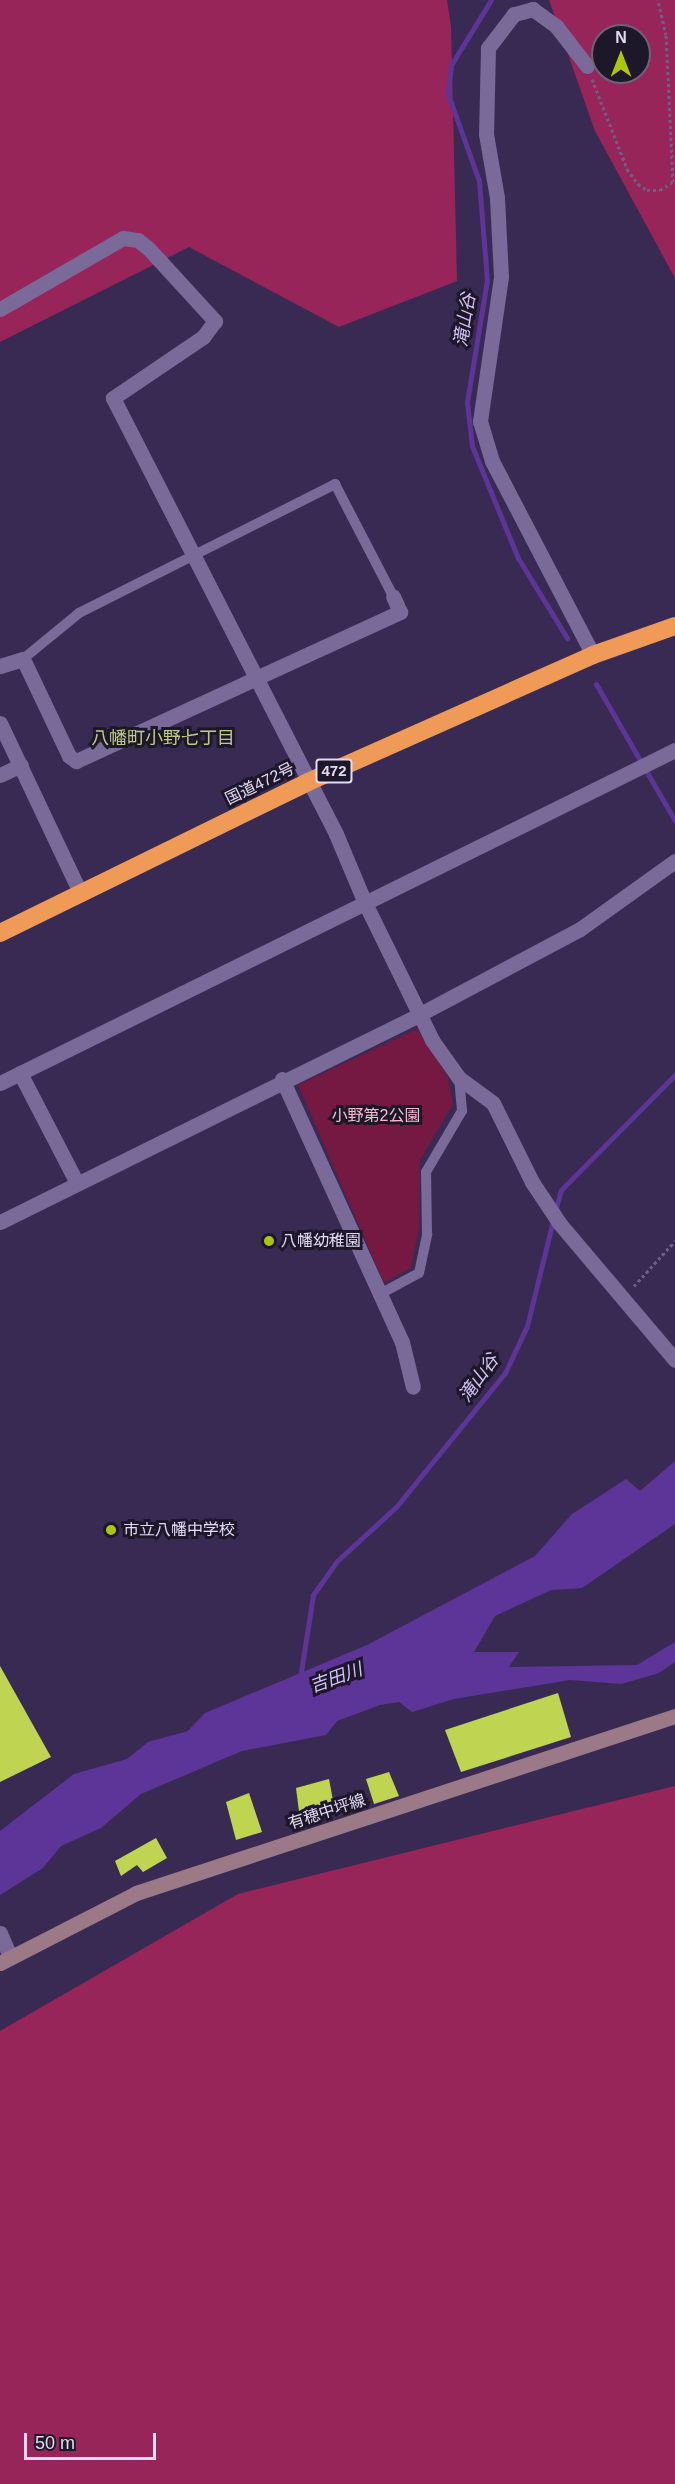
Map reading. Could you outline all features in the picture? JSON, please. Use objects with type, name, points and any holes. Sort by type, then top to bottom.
[{"type":"highway","name":"国道472号","points":[[0,933],[308,782],[593,655],[675,626]]},
{"type":"main road","name":"有穂中坪線","points":[[4,1949],[136,1893],[675,1716]]},
{"type":"street","points":[[587,66],[556,26],[533,9],[514,14],[488,48],[486,134],[497,198],[501,277],[480,421],[492,461],[593,655]]},
{"type":"street","points":[[0,309],[123,238],[138,240],[149,249],[215,321],[203,337],[113,398],[336,834],[365,903],[432,1040],[459,1078],[493,1103],[532,1182],[560,1224],[624,1296],[675,1360]]},
{"type":"street","points":[[0,666],[23,659],[69,756],[76,761],[400,612],[393,596]]},
{"type":"street","points":[[0,723],[81,894]]},
{"type":"street","points":[[0,1083],[670,753]]},
{"type":"street","points":[[0,775],[21,765]]},
{"type":"street","points":[[0,1222],[282,1079],[420,1014],[580,928],[675,861]]},
{"type":"street","points":[[20,1073],[77,1183]]},
{"type":"street","points":[[282,1079],[402,1342],[413,1387]]},
{"type":"lane","points":[[23,659],[79,613],[193,553],[335,484],[393,596]]},
{"type":"lane","points":[[380,1294],[419,1273],[427,1234],[426,1172],[462,1111],[459,1078]]},
{"type":"path","points":[[587,66],[627,169],[647,190],[660,190],[673,182],[666,35],[658,0]]},
{"type":"path","points":[[624,1296],[675,1241]]},
{"type":"green space","name":"小野第2公園","points":[[417,1029],[448,1077],[453,1104],[420,1160],[419,1228],[411,1268],[384,1283],[298,1085]]},
{"type":"shaded area","points":[[0,0],[447,0],[451,27],[457,281],[339,327],[189,247],[0,342]]},
{"type":"shaded area","points":[[549,0],[675,0],[675,278],[595,131]]},
{"type":"shaded area","points":[[675,1786],[675,2484],[0,2484],[0,2031],[238,1894]]},
{"type":"water","name":"吉田川","points":[[675,1461],[675,1524],[582,1588],[551,1590],[495,1616],[474,1652],[519,1652],[509,1667],[637,1665],[675,1642],[675,1662],[659,1673],[621,1684],[570,1680],[454,1699],[412,1712],[399,1702],[380,1705],[337,1721],[326,1735],[242,1751],[141,1794],[101,1828],[61,1846],[43,1868],[0,1895],[0,1831],[74,1774],[127,1759],[148,1742],[188,1731],[205,1713],[367,1645],[535,1556],[572,1514],[626,1479],[640,1491]]},
{"type":"building","points":[[0,1666],[51,1757],[0,1782]]},
{"type":"building","points":[[558,1693],[571,1737],[461,1772],[445,1730]]},
{"type":"building","points":[[389,1772],[399,1796],[374,1804],[366,1779]]},
{"type":"building","points":[[329,1779],[335,1811],[300,1819],[296,1788]]},
{"type":"building","points":[[249,1793],[262,1832],[236,1840],[226,1802]]},
{"type":"building","points":[[156,1838],[167,1858],[143,1872],[137,1865],[121,1876],[115,1861]]},
{"type":"waterway","name":"滝山谷","points":[[491,0],[451,65],[448,94],[479,181],[487,280],[467,402],[472,446],[518,558],[567,638]]},
{"type":"waterway","name":"滝山谷","points":[[596,684],[675,821]]},
{"type":"waterway","name":"滝山谷","points":[[555,1211],[561,1190],[675,1075]]},
{"type":"waterway","name":"滝山谷","points":[[300,1678],[313,1595],[337,1561],[396,1507],[505,1373],[527,1326],[553,1220]]},
{"type":"place","name":"八幡幼稚園","points":[[269,1241]]},
{"type":"place","name":"市立八幡中学校","points":[[111,1530]]},
{"type":"district","name":"八幡町小野七丁目","points":[[163,738]]}]
